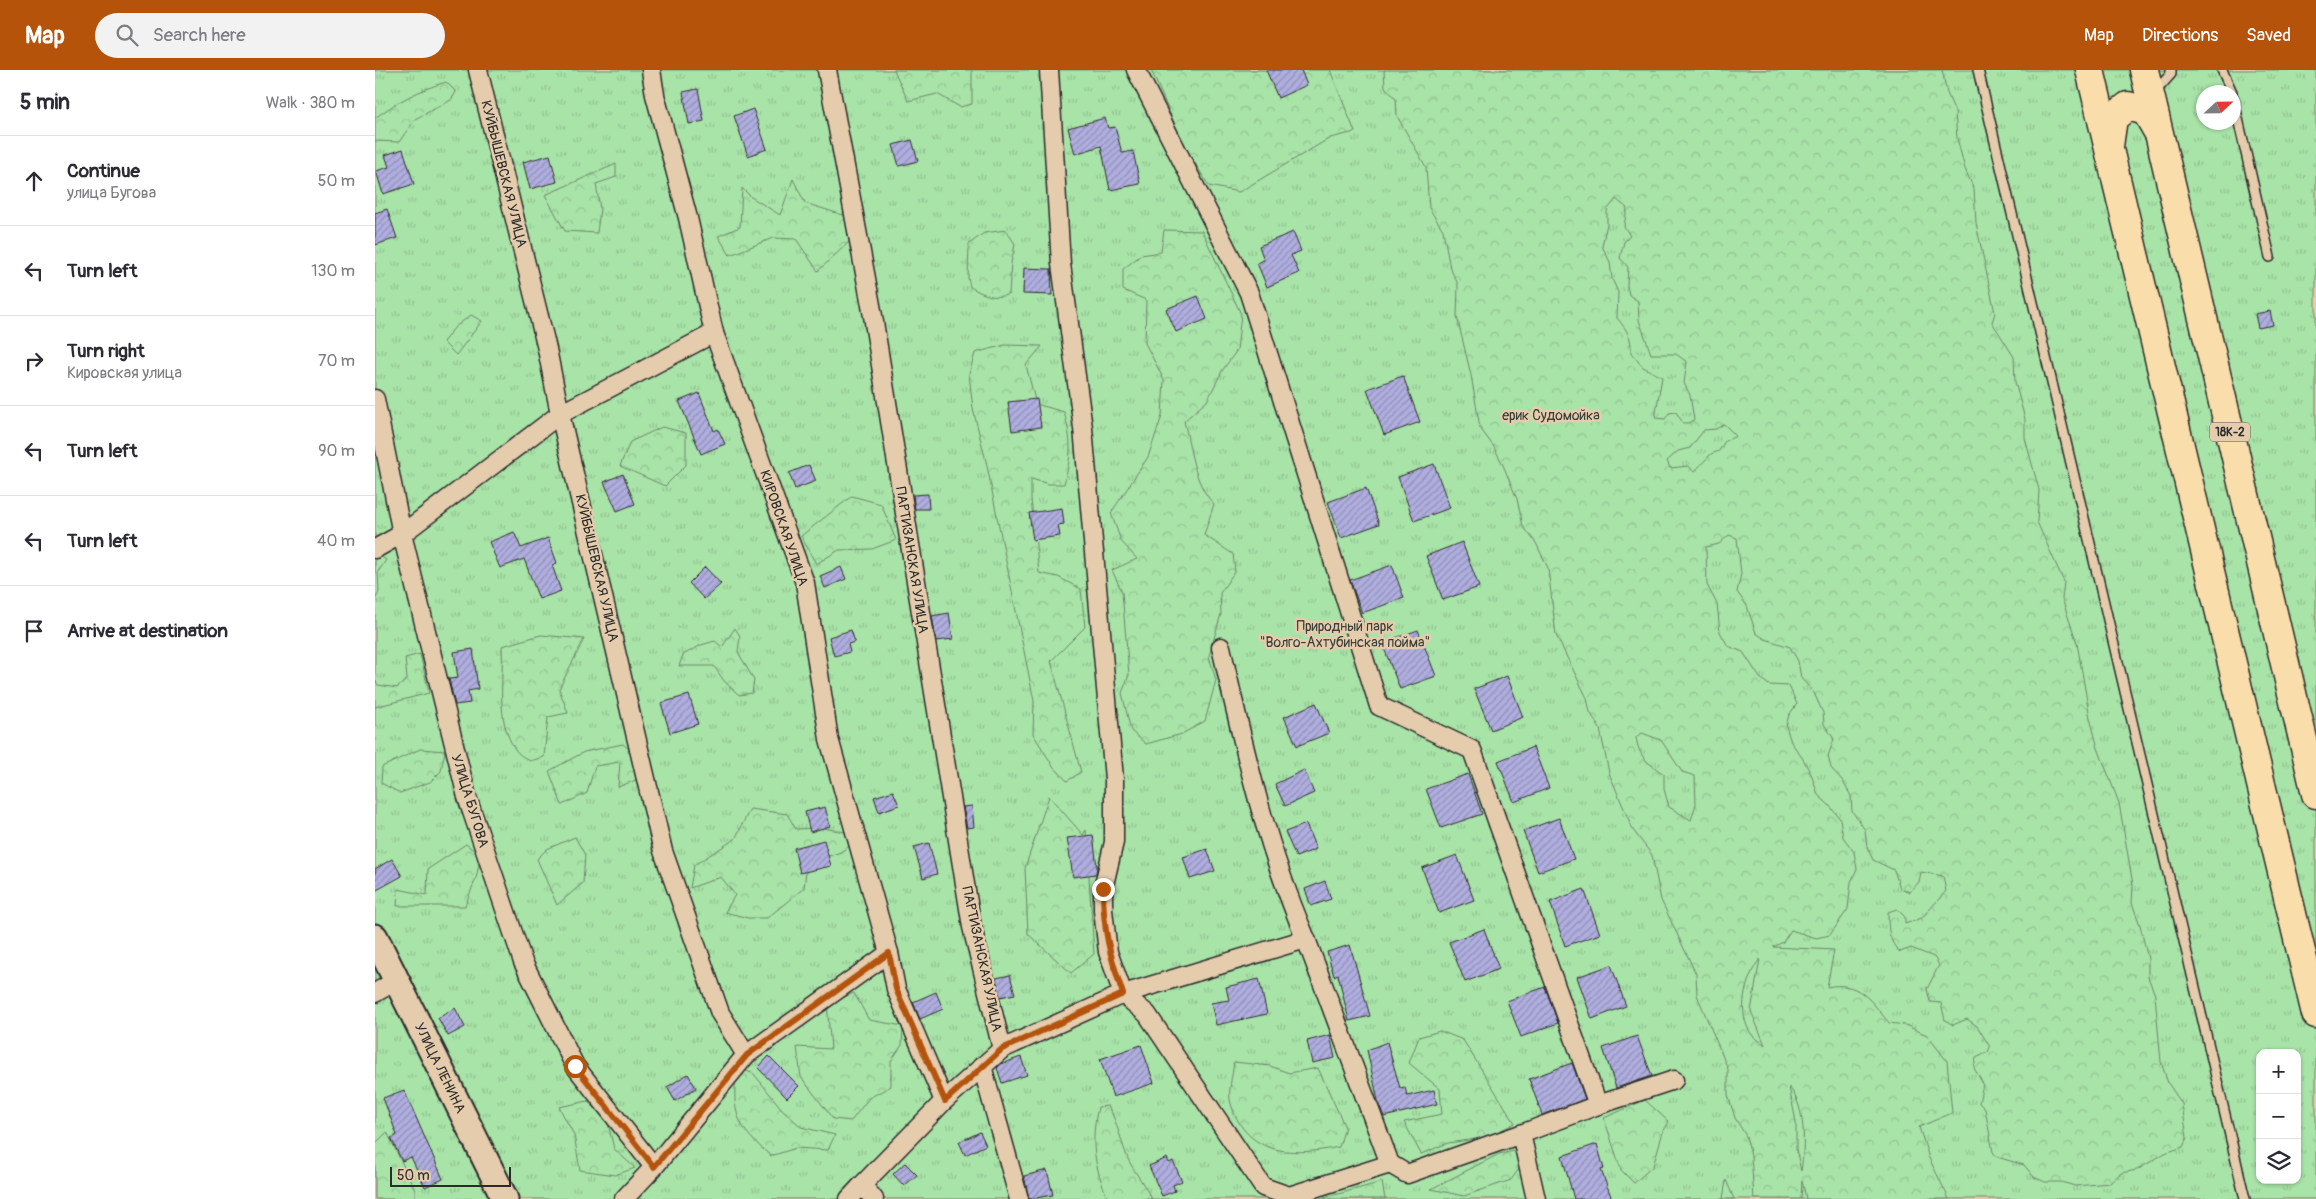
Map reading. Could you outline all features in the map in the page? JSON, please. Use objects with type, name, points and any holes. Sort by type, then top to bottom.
[{"type":"main road","points":[[2090,70],[2316,1014]]},
{"type":"main road","name":"18К-2","points":[[2144,70],[2316,794]]},
{"type":"main road","points":[[2109,148],[2113,118],[2128,106],[2146,111],[2160,135]]},
{"type":"street","name":"КУЙБЫШЕВСКАЯ УЛИЦА","points":[[478,70],[547,349],[560,414],[663,851],[720,1013],[747,1055]]},
{"type":"street","name":"КИРОВСКАЯ УЛИЦА","points":[[651,70],[655,95],[688,218],[714,333],[805,583],[829,739],[889,953],[896,989],[945,1101]]},
{"type":"street","name":"ПАРТИЗАНСКАЯ УЛИЦА","points":[[827,70],[873,316],[972,927],[1002,1049]]},
{"type":"street","points":[[1049,70],[1061,264],[1083,428],[1114,779],[1114,842],[1103,889],[1103,910],[1108,952],[1123,994],[1147,1014],[1265,1193],[1289,1196],[1390,1164]]},
{"type":"street","points":[[1135,70],[1249,293],[1379,706],[1472,750],[1598,1104]]},
{"type":"street","points":[[375,549],[402,534],[560,414],[714,333]]},
{"type":"street","name":"УЛИЦА БУГОВА","points":[[375,399],[402,534],[467,797],[523,962],[575,1066],[654,1167]]},
{"type":"street","points":[[1221,646],[1249,771],[1284,889],[1306,939],[1390,1164],[1407,1174],[1521,1134],[1598,1104],[1674,1080]]},
{"type":"street","name":"УЛИЦА ЛЕНИНА","points":[[375,937],[505,1199]]},
{"type":"street","points":[[849,1199],[945,1101],[1002,1049],[1123,994],[1306,939]]},
{"type":"street","points":[[624,1199],[654,1167],[747,1055],[889,953]]},
{"type":"street","points":[[375,993],[397,980]]},
{"type":"street","points":[[982,1066],[1019,1199]]},
{"type":"street","points":[[1521,1134],[1536,1199]]},
{"type":"street","points":[[862,1185],[874,1199]]},
{"type":"lane","points":[[1978,70],[2245,1199]]},
{"type":"lane","points":[[2222,70],[2229,85]]},
{"type":"lane","points":[[2151,96],[2174,71]]},
{"type":"lane","points":[[2241,130],[2271,257]]},
{"type":"green space","name":"Природный парк \"Волго-Ахтубинская пойма\"","points":[[375,70],[2316,70],[2316,1199],[375,1199]]},
{"type":"green space","points":[[894,70],[972,70],[972,104],[960,107],[937,94],[908,101]]},
{"type":"green space","points":[[1151,70],[1330,70],[1355,132],[1330,138],[1239,192],[1209,186],[1184,145]]},
{"type":"green space","name":"ерик Судомойка","points":[[1384,70],[1942,70],[1947,93],[1955,112],[1957,138],[1965,169],[1974,189],[1976,223],[1995,313],[1992,322],[2014,357],[2015,382],[2025,419],[2025,438],[2039,490],[2037,522],[2064,582],[2062,599],[2077,643],[2090,718],[2098,748],[2119,803],[2133,885],[2132,903],[2140,925],[2148,959],[2148,977],[2155,995],[2161,1062],[2168,1083],[2182,1104],[2187,1138],[2183,1147],[2165,1153],[2137,1170],[2121,1173],[2110,1183],[2075,1186],[2061,1182],[2045,1182],[2034,1177],[2024,1165],[1997,1157],[1993,1152],[1985,1109],[1979,1103],[1983,1084],[1974,1068],[1976,1058],[1988,1052],[1990,1047],[1977,1026],[1967,1019],[1953,1025],[1945,1020],[1941,1003],[1930,1002],[1927,989],[1939,965],[1934,957],[1911,948],[1900,952],[1893,944],[1888,923],[1888,912],[1897,909],[1905,917],[1905,924],[1922,918],[1946,891],[1943,876],[1921,872],[1919,882],[1910,892],[1900,888],[1894,870],[1873,860],[1867,847],[1865,830],[1852,811],[1851,796],[1842,780],[1831,768],[1828,756],[1834,739],[1824,724],[1823,713],[1814,693],[1801,678],[1798,661],[1790,647],[1765,639],[1756,633],[1747,606],[1737,592],[1741,574],[1737,538],[1729,535],[1719,544],[1706,547],[1707,585],[1717,604],[1720,632],[1728,646],[1743,652],[1760,678],[1769,685],[1789,686],[1797,704],[1789,715],[1786,726],[1791,742],[1812,776],[1818,795],[1840,819],[1843,837],[1854,852],[1857,869],[1851,882],[1848,909],[1830,935],[1816,938],[1791,930],[1783,942],[1773,947],[1834,950],[1827,987],[1848,987],[1856,990],[1870,1000],[1889,1023],[1905,1025],[1927,1035],[1947,1061],[1952,1113],[1919,1127],[1929,1158],[1949,1199],[1806,1199],[1802,1180],[1801,1199],[1754,1199],[1751,1156],[1746,1136],[1735,1118],[1728,1095],[1728,1069],[1697,995],[1696,974],[1661,900],[1652,855],[1633,830],[1609,773],[1600,729],[1590,712],[1587,698],[1556,635],[1548,568],[1536,543],[1523,526],[1517,499],[1503,465],[1494,447],[1480,428],[1471,375],[1457,317],[1458,284],[1450,268],[1443,230],[1429,208],[1426,167],[1397,116],[1396,99],[1385,87]],"holes":[[[1616,199],[1627,208],[1624,226],[1630,236],[1624,242],[1620,258],[1628,267],[1627,285],[1629,295],[1638,301],[1639,320],[1651,354],[1676,354],[1687,362],[1684,383],[1690,395],[1694,420],[1689,423],[1683,423],[1676,412],[1669,413],[1665,419],[1655,418],[1662,377],[1643,367],[1631,353],[1631,342],[1628,334],[1617,318],[1618,292],[1612,279],[1610,262],[1602,246],[1607,224],[1607,210]],[[1724,424],[1736,436],[1725,441],[1719,451],[1711,454],[1694,472],[1689,466],[1670,468],[1667,461],[1678,451],[1690,448],[1704,430],[1716,429]],[[1642,733],[1661,740],[1682,772],[1695,776],[1696,804],[1691,820],[1669,807],[1664,789],[1664,774],[1645,759],[1639,750],[1636,737]],[[1760,959],[1751,1011],[1765,1045],[1752,1035],[1744,1017],[1744,996],[1750,976]],[[1789,1087],[1799,1105],[1803,1127],[1801,1171],[1796,1149],[1796,1122]]]},
{"type":"green space","points":[[446,82],[456,92],[451,100],[415,119],[399,142],[375,141],[375,118],[409,97]]},
{"type":"green space","points":[[616,164],[616,177],[596,184],[600,209],[597,233],[565,231],[545,195]]},
{"type":"green space","points":[[793,179],[805,203],[846,216],[849,242],[818,271],[796,239],[773,238],[730,255],[718,236],[740,227],[742,188],[751,197],[780,215]]},
{"type":"green space","points":[[1006,230],[1015,244],[1011,263],[1009,294],[993,296],[979,292],[970,287],[968,278],[969,244],[984,233]]},
{"type":"green space","points":[[1164,230],[1202,231],[1241,314],[1237,350],[1222,371],[1207,401],[1184,421],[1197,476],[1207,496],[1214,504],[1204,535],[1233,554],[1235,571],[1220,593],[1221,614],[1209,656],[1216,680],[1205,721],[1182,734],[1146,744],[1131,731],[1122,693],[1129,675],[1122,592],[1112,570],[1137,559],[1121,541],[1111,513],[1148,457],[1162,416],[1164,380],[1145,343],[1146,300],[1123,290],[1123,269],[1141,255],[1161,252]]},
{"type":"green space","points":[[471,315],[482,321],[456,355],[443,342],[455,327]]},
{"type":"green space","points":[[1005,345],[1042,346],[1026,365],[1036,404],[1064,412],[1069,432],[1070,456],[1064,484],[1049,484],[1031,479],[1031,499],[1039,573],[1058,577],[1081,589],[1085,627],[1051,661],[1081,772],[1067,781],[1053,766],[1033,734],[1034,701],[986,461],[973,409],[969,374],[975,353]]},
{"type":"green space","points":[[662,427],[686,433],[686,465],[665,486],[620,466],[630,442]]},
{"type":"green space","points":[[852,496],[881,504],[896,540],[872,549],[839,550],[816,564],[801,536]]},
{"type":"green space","points":[[375,552],[386,560],[378,572],[379,592],[375,600]]},
{"type":"green space","points":[[735,628],[740,636],[738,652],[754,680],[752,693],[739,695],[724,681],[714,666],[679,666],[683,655],[701,645],[715,641],[722,647]]},
{"type":"green space","points":[[541,635],[584,639],[559,689],[568,713],[548,717],[544,757],[530,761],[515,749],[505,725],[502,699],[502,646]]},
{"type":"green space","points":[[420,654],[429,693],[375,707],[375,680],[378,685],[397,688],[407,679],[405,658]]},
{"type":"green space","points":[[623,744],[631,751],[636,780],[618,787],[620,762],[595,766],[587,793],[562,805],[549,771],[584,752]]},
{"type":"green space","points":[[420,749],[445,751],[441,771],[430,782],[400,793],[381,783],[382,767]]},
{"type":"green space","points":[[1049,796],[1083,835],[1086,830],[1094,954],[1071,973],[1028,934],[1025,868]]},
{"type":"green space","points":[[750,809],[787,814],[796,829],[823,828],[845,832],[849,846],[841,852],[823,858],[806,871],[804,888],[767,918],[748,918],[725,912],[735,895],[721,877],[690,888],[694,865],[735,839]]},
{"type":"green space","points":[[575,837],[585,855],[583,883],[557,905],[537,859],[547,849]]},
{"type":"green space","points":[[466,844],[481,856],[476,878],[465,906],[397,906],[398,889],[427,895],[428,869]]},
{"type":"green space","points":[[854,993],[869,1020],[903,1026],[902,1045],[891,1061],[891,1086],[869,1098],[851,1121],[833,1119],[801,1077],[797,1047],[831,1049],[827,1004]]},
{"type":"green space","points":[[1440,1031],[1463,1040],[1515,1123],[1489,1137],[1448,1143],[1421,1154],[1404,1122],[1442,1114],[1440,1089],[1409,1063],[1419,1037]]},
{"type":"green space","points":[[1234,1062],[1270,1066],[1289,1073],[1318,1068],[1345,1127],[1339,1147],[1305,1152],[1274,1149],[1260,1143],[1248,1134],[1238,1121],[1230,1100]]},
{"type":"green space","points":[[737,1067],[754,1074],[781,1108],[801,1127],[835,1135],[828,1150],[796,1148],[771,1156],[759,1146],[743,1127],[736,1108],[735,1083]]},
{"type":"green space","points":[[1645,1100],[1669,1122],[1663,1132],[1653,1166],[1634,1183],[1621,1170],[1604,1118]]},
{"type":"green space","points":[[588,1101],[608,1123],[614,1149],[635,1168],[615,1175],[580,1170],[574,1135],[559,1107]]},
{"type":"green space","points":[[1108,1106],[1129,1161],[1152,1199],[1108,1199],[1099,1175],[1095,1154],[1094,1132],[1098,1107]]},
{"type":"green space","points":[[387,1132],[415,1190],[415,1199],[375,1199],[375,1144]]},
{"type":"green space","points":[[1525,1149],[1527,1158],[1511,1180],[1464,1196],[1431,1189],[1499,1154]]},
{"type":"green space","points":[[1726,1180],[1734,1199],[1723,1199]]},
{"type":"green space","points":[[1382,1182],[1385,1199],[1320,1199]]},
{"type":"building","points":[[1266,70],[1301,70],[1307,85],[1278,98]]},
{"type":"building","points":[[698,89],[704,121],[689,124],[683,92]]},
{"type":"building","points":[[753,109],[767,149],[748,156],[734,116]]},
{"type":"building","points":[[1105,118],[1108,128],[1115,127],[1122,153],[1133,151],[1140,184],[1110,190],[1101,146],[1075,154],[1068,128]]},
{"type":"building","points":[[912,140],[918,161],[899,166],[893,145]]},
{"type":"building","points":[[403,149],[414,184],[383,194],[376,171],[389,167],[385,155]]},
{"type":"building","points":[[550,155],[557,182],[530,189],[523,162]]},
{"type":"building","points":[[387,209],[397,238],[375,245],[375,213]]},
{"type":"building","points":[[1293,232],[1301,251],[1291,255],[1299,273],[1267,287],[1257,263],[1264,260],[1259,246]]},
{"type":"building","points":[[1024,268],[1051,269],[1052,295],[1023,294]]},
{"type":"building","points":[[1198,296],[1207,319],[1176,332],[1166,309]]},
{"type":"building","points":[[2270,311],[2273,325],[2258,328],[2255,314]]},
{"type":"building","points":[[1403,376],[1420,422],[1384,435],[1367,389]]},
{"type":"building","points":[[699,393],[714,431],[718,429],[725,444],[701,454],[679,401]]},
{"type":"building","points":[[1037,399],[1041,427],[1012,431],[1008,402]]},
{"type":"building","points":[[1434,464],[1450,508],[1414,521],[1398,477]]},
{"type":"building","points":[[809,465],[816,481],[795,489],[789,473]]},
{"type":"building","points":[[623,474],[635,504],[617,511],[604,482]]},
{"type":"building","points":[[1366,488],[1379,524],[1341,538],[1328,502]]},
{"type":"building","points":[[928,494],[929,509],[915,509],[913,495]]},
{"type":"building","points":[[1062,508],[1064,524],[1058,525],[1060,536],[1033,540],[1029,513]]},
{"type":"building","points":[[514,532],[521,548],[548,538],[557,563],[552,565],[561,591],[539,599],[524,559],[500,568],[489,542]]},
{"type":"building","points":[[1462,542],[1479,587],[1443,600],[1426,556]]},
{"type":"building","points":[[1392,565],[1404,598],[1362,613],[1350,580]]},
{"type":"building","points":[[705,567],[721,584],[704,599],[689,583]]},
{"type":"building","points":[[841,567],[846,579],[825,588],[820,576]]},
{"type":"building","points":[[949,613],[953,639],[936,641],[932,616]]},
{"type":"building","points":[[851,630],[855,642],[848,644],[850,652],[834,656],[829,637]]},
{"type":"building","points":[[1418,630],[1436,676],[1400,689],[1382,643]]},
{"type":"building","points":[[473,649],[478,689],[468,691],[470,703],[455,705],[449,679],[458,678],[454,652]]},
{"type":"building","points":[[1507,676],[1523,717],[1491,730],[1474,689]]},
{"type":"building","points":[[689,695],[698,724],[670,733],[661,703]]},
{"type":"building","points":[[1316,703],[1329,733],[1297,746],[1284,717]]},
{"type":"building","points":[[1533,747],[1549,788],[1514,802],[1498,761]]},
{"type":"building","points":[[1304,770],[1314,793],[1285,806],[1275,784]]},
{"type":"building","points":[[1468,774],[1482,814],[1441,828],[1426,789]]},
{"type":"building","points":[[893,791],[899,805],[879,812],[874,797]]},
{"type":"building","points":[[972,806],[974,827],[967,828],[963,807]]},
{"type":"building","points":[[825,807],[830,826],[810,832],[805,812]]},
{"type":"building","points":[[1559,818],[1574,859],[1538,872],[1523,831]]},
{"type":"building","points":[[1306,824],[1316,849],[1296,857],[1285,832]]},
{"type":"building","points":[[1093,835],[1097,867],[1096,874],[1073,877],[1067,838]]},
{"type":"building","points":[[824,840],[831,866],[800,873],[794,848]]},
{"type":"building","points":[[929,843],[937,874],[923,878],[914,847]]},
{"type":"building","points":[[1207,849],[1215,871],[1190,879],[1183,857]]},
{"type":"building","points":[[1457,855],[1474,900],[1439,913],[1422,868]]},
{"type":"building","points":[[392,859],[402,876],[375,891],[375,869]]},
{"type":"building","points":[[1325,881],[1331,899],[1311,906],[1305,889]]},
{"type":"building","points":[[1584,889],[1600,934],[1565,946],[1550,902]]},
{"type":"building","points":[[1484,929],[1499,969],[1465,982],[1449,942]]},
{"type":"building","points":[[1350,945],[1370,1016],[1349,1021],[1338,974],[1334,976],[1327,952]]},
{"type":"building","points":[[1611,965],[1626,1006],[1592,1019],[1577,977]]},
{"type":"building","points":[[1010,975],[1015,994],[1000,997],[996,978]]},
{"type":"building","points":[[1259,979],[1267,1014],[1216,1025],[1211,1003],[1229,1000],[1226,987]]},
{"type":"building","points":[[1545,987],[1558,1023],[1521,1037],[1507,1001]]},
{"type":"building","points":[[936,992],[943,1009],[920,1019],[913,1002]]},
{"type":"building","points":[[455,1008],[465,1027],[448,1036],[438,1018]]},
{"type":"building","points":[[1330,1035],[1335,1058],[1312,1063],[1307,1041]]},
{"type":"building","points":[[1637,1036],[1652,1076],[1616,1088],[1603,1048]]},
{"type":"building","points":[[1387,1042],[1400,1088],[1405,1087],[1407,1096],[1434,1090],[1437,1104],[1384,1117],[1378,1101],[1367,1050]]},
{"type":"building","points":[[1141,1045],[1154,1083],[1113,1097],[1100,1059]]},
{"type":"building","points":[[769,1056],[799,1086],[787,1098],[758,1068]]},
{"type":"building","points":[[1021,1057],[1027,1075],[1002,1083],[997,1068],[1001,1064]]},
{"type":"building","points":[[1572,1063],[1585,1099],[1542,1115],[1529,1079]]},
{"type":"building","points":[[688,1074],[696,1088],[675,1101],[667,1087]]},
{"type":"building","points":[[404,1090],[443,1179],[425,1187],[411,1157],[402,1161],[391,1138],[397,1135],[383,1098]]},
{"type":"building","points":[[980,1132],[986,1145],[965,1155],[959,1142]]},
{"type":"building","points":[[1597,1144],[1604,1169],[1601,1170],[1612,1199],[1574,1199],[1562,1156]]},
{"type":"building","points":[[1167,1158],[1169,1163],[1173,1161],[1182,1181],[1173,1185],[1175,1191],[1162,1196],[1149,1166]]},
{"type":"building","points":[[905,1163],[917,1175],[904,1186],[893,1174]]},
{"type":"building","points":[[1047,1170],[1053,1195],[1029,1199],[1024,1176]]},
{"type":"route","points":[[575,1066],[654,1167],[747,1055],[889,953],[896,989],[945,1101],[1002,1049],[1123,994],[1108,952],[1103,910],[1103,889]]}]
